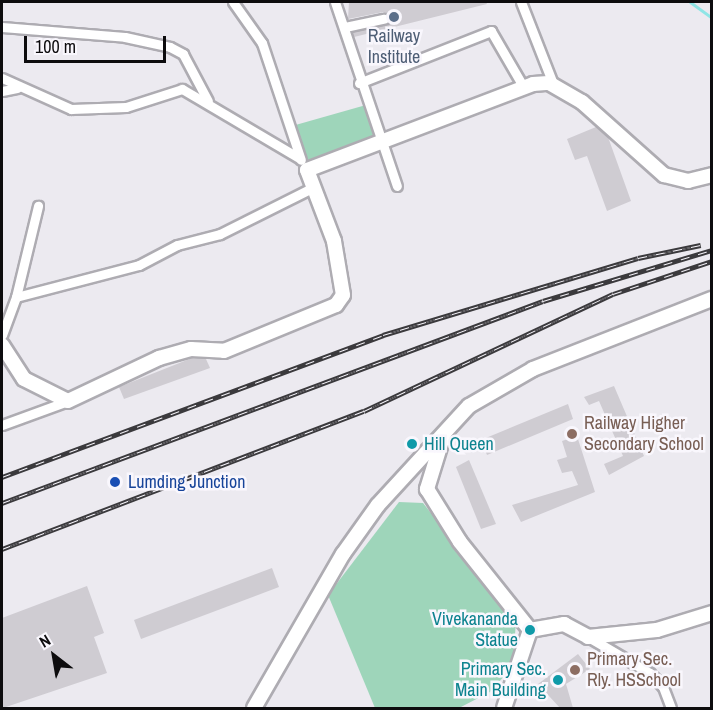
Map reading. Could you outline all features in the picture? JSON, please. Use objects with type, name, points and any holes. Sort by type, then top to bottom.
[{"type":"main road","points":[[2,345],[24,379],[68,401],[159,358],[191,349],[224,351],[336,305],[343,295],[334,241],[303,164],[382,142],[544,82],[609,121],[664,175],[688,181],[711,175]]},
{"type":"main road","points":[[254,708],[343,554],[422,457],[469,406],[533,369],[711,299]]},
{"type":"main road","points":[[446,429],[427,489],[530,630]]},
{"type":"main road","points":[[530,630],[564,624],[588,637],[657,630],[711,613]]},
{"type":"main road","points":[[504,708],[530,630]]},
{"type":"street","points":[[233,2],[262,43],[303,164]]},
{"type":"street","points":[[335,2],[345,27],[359,83],[398,186]]},
{"type":"street","points":[[521,2],[554,86]]},
{"type":"street","points":[[345,27],[384,19]]},
{"type":"street","points":[[2,27],[125,37],[170,47],[183,54],[209,103]]},
{"type":"street","points":[[359,83],[491,32],[500,39],[524,88]]},
{"type":"street","points":[[2,78],[17,88],[71,109],[126,107],[182,89],[209,103],[303,164]]},
{"type":"street","points":[[2,91],[17,88]]},
{"type":"street","points":[[16,297],[130,268],[177,245],[220,234],[312,188]]},
{"type":"street","points":[[2,335],[16,297],[38,206]]},
{"type":"street","points":[[2,425],[68,401]]},
{"type":"street","points":[[588,637],[650,673],[663,687],[671,708]]},
{"type":"green space","points":[[366,105],[382,142],[307,170],[292,126]]},
{"type":"green space","points":[[399,502],[423,503],[516,621],[513,662],[505,675],[490,692],[459,708],[375,708],[328,595]]},
{"type":"building","name":"Railway Institute","points":[[349,2],[486,2],[487,4],[354,37],[352,32],[386,25],[391,18],[383,12],[348,19]]},
{"type":"building","points":[[596,127],[608,137],[631,201],[607,211],[587,156],[575,160],[567,139]]},
{"type":"building","points":[[192,358],[206,359],[210,368],[124,399],[119,387]]},
{"type":"building","points":[[614,386],[644,456],[609,475],[604,464],[623,456],[599,401],[589,405],[584,397]]},
{"type":"building","points":[[568,404],[573,419],[487,455],[481,440]]},
{"type":"building","points":[[577,436],[595,492],[521,522],[512,505],[578,485],[572,471],[562,473],[557,460],[567,457],[562,441]]},
{"type":"building","points":[[469,460],[496,524],[481,529],[456,467]]},
{"type":"building","points":[[272,568],[279,587],[141,639],[134,620]]},
{"type":"building","points":[[87,586],[104,633],[94,637],[107,673],[3,708],[2,618]]},
{"type":"building","name":"Primary Sec. Main Building","points":[[578,654],[590,669],[566,684],[573,708],[560,708],[538,684]]},
{"type":"waterway","points":[[690,2],[712,18]]},
{"type":"railway","points":[[2,477],[383,335],[638,258],[701,245]]},
{"type":"railway","points":[[2,503],[543,301],[712,250]]},
{"type":"railway","points":[[2,549],[364,411],[613,294],[712,261]]},
{"type":"place","name":"Railway Institute","points":[[394,17]]},
{"type":"place","name":"Railway Higher Secondary School","points":[[572,434]]},
{"type":"place","name":"Hill Queen","points":[[412,444]]},
{"type":"place","name":"Lumding Junction","points":[[115,482]]},
{"type":"place","name":"Vivekananda Statue","points":[[530,630]]},
{"type":"place","name":"Primary Sec. Rly. HSSchool","points":[[575,670]]},
{"type":"place","name":"Primary Sec. Main Building","points":[[558,680]]}]
